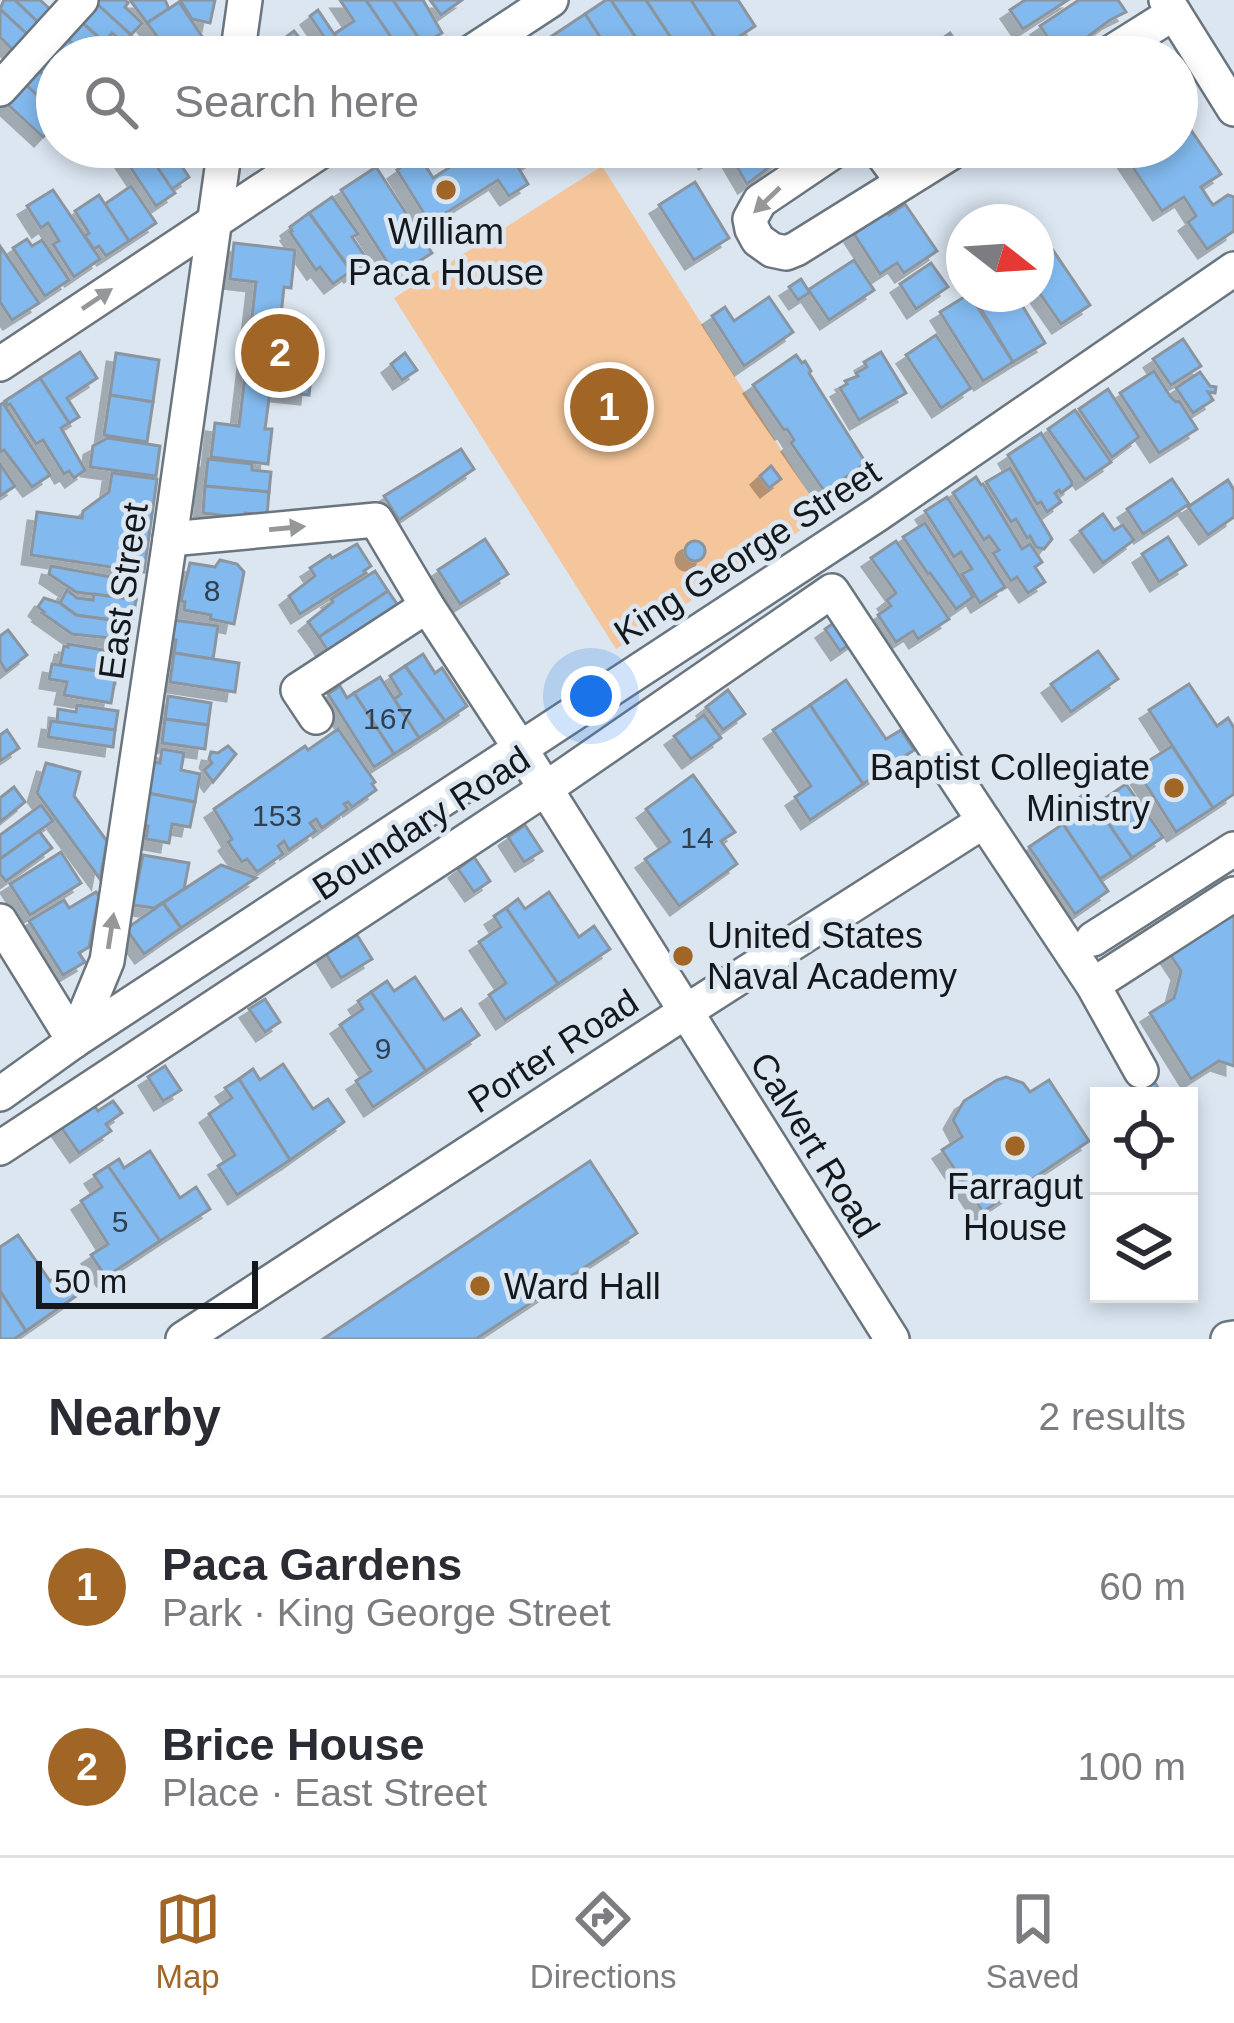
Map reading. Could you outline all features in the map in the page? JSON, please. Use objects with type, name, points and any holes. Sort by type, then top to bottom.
[{"type":"street","points":[[49,36],[82,0]]},
{"type":"street","points":[[240,36],[245,0]]},
{"type":"street","points":[[496,36],[551,0]]},
{"type":"street","points":[[1131,36],[1170,6],[1189,36]]},
{"type":"street","points":[[0,89],[36,50]]},
{"type":"street","points":[[1198,51],[1234,109]]},
{"type":"street","name":"East Street","points":[[74,1041],[106,961],[222,168]]},
{"type":"street","points":[[0,364],[294,168]]},
{"type":"street","points":[[809,168],[760,201],[750,219],[758,240],[772,250],[796,249],[925,168]]},
{"type":"street","points":[[893,168],[903,182]]},
{"type":"street","name":"King George Street","points":[[4,1090],[878,514],[1234,269]]},
{"type":"street","name":"Calvert Road","points":[[170,539],[376,520],[892,1339]]},
{"type":"street","name":"Boundary Road","points":[[0,1148],[545,789],[832,591],[984,821]]},
{"type":"street","points":[[316,718],[298,689],[427,606]]},
{"type":"street","points":[[984,821],[1093,986],[1141,1071]]},
{"type":"street","name":"Porter Road","points":[[183,1339],[984,821]]},
{"type":"street","points":[[1093,939],[1234,849]]},
{"type":"street","points":[[1093,986],[1234,894]]},
{"type":"street","points":[[0,921],[74,1041]]},
{"type":"shaded area","points":[[603,168],[823,516],[616,649],[394,298]]},
{"type":"building","points":[[4,0],[15,0],[40,24],[29,36],[0,9]]},
{"type":"building","points":[[15,0],[40,0],[52,11],[40,24]]},
{"type":"building","points":[[97,0],[125,0],[125,7],[142,23],[131,35]]},
{"type":"building","points":[[130,0],[165,0],[169,9],[147,23]]},
{"type":"building","points":[[180,0],[215,0],[210,23],[192,19]]},
{"type":"building","points":[[340,0],[366,0],[390,36],[335,36],[354,21]]},
{"type":"building","points":[[366,0],[393,0],[418,36],[390,36]]},
{"type":"building","points":[[393,0],[423,0],[442,33],[418,36]]},
{"type":"building","points":[[430,0],[462,0],[441,15]]},
{"type":"building","points":[[611,0],[635,36],[599,36],[585,14]]},
{"type":"building","points":[[611,0],[646,0],[670,36],[635,36]]},
{"type":"building","points":[[646,0],[691,0],[714,36],[670,36]]},
{"type":"building","points":[[691,0],[738,0],[755,26],[740,36],[714,36]]},
{"type":"building","points":[[1025,0],[1068,0],[1023,29],[1010,10]]},
{"type":"building","points":[[1079,0],[1118,0],[1126,12],[1089,36],[1047,36],[1040,26]]},
{"type":"building","points":[[95,2],[131,35],[97,36],[79,20]]},
{"type":"building","points":[[179,2],[202,36],[157,36],[147,23]]},
{"type":"building","points":[[0,9],[29,36],[14,51],[0,37]]},
{"type":"building","points":[[318,10],[336,36],[324,36],[310,16]]},
{"type":"building","points":[[585,14],[599,36],[552,36]]},
{"type":"building","points":[[79,20],[97,36],[64,36]]},
{"type":"building","points":[[35,67],[36,94],[22,81]]},
{"type":"building","points":[[22,81],[36,94],[36,131],[4,101]]},
{"type":"building","points":[[1198,140],[1221,174],[1201,187],[1213,205],[1228,195],[1234,197],[1234,231],[1207,249],[1188,222],[1196,216],[1184,197],[1162,211],[1133,168],[1198,168]]},
{"type":"building","points":[[131,168],[158,168],[175,193],[156,206]]},
{"type":"building","points":[[158,168],[183,168],[189,177],[172,189]]},
{"type":"building","points":[[377,168],[432,253],[396,276],[341,190]]},
{"type":"building","name":"William Paca House","points":[[427,168],[433,178],[449,168],[519,168],[528,184],[509,196],[498,180],[430,223],[397,170]]},
{"type":"building","points":[[738,168],[768,168],[747,184]]},
{"type":"building","points":[[695,182],[729,238],[694,260],[659,205]]},
{"type":"building","points":[[131,186],[156,223],[129,241],[105,204]]},
{"type":"building","points":[[53,190],[100,259],[74,277],[53,244],[59,241],[48,223],[41,228],[27,206]]},
{"type":"building","points":[[99,195],[129,241],[106,256],[85,236],[89,233],[75,211]]},
{"type":"building","points":[[332,197],[358,234],[352,237],[369,262],[353,273],[309,213]]},
{"type":"building","points":[[905,204],[937,251],[904,273],[897,263],[880,274],[854,234]]},
{"type":"building","points":[[309,213],[351,271],[333,284],[320,267],[316,270],[290,232]]},
{"type":"building","points":[[27,239],[32,246],[42,240],[69,280],[45,296],[13,248]]},
{"type":"building","points":[[234,243],[295,250],[291,288],[284,287],[280,324],[316,329],[309,395],[270,391],[265,429],[272,429],[268,464],[211,457],[215,423],[239,426],[256,282],[230,279]]},
{"type":"building","points":[[0,246],[39,303],[12,320],[0,302]]},
{"type":"building","points":[[1054,252],[1090,305],[1061,324],[1053,312]]},
{"type":"building","points":[[854,260],[874,290],[829,320],[810,292],[798,300],[789,287],[801,279],[808,290]]},
{"type":"building","points":[[931,263],[946,288],[916,309],[900,284]]},
{"type":"building","points":[[769,297],[793,332],[744,366],[712,316],[725,307],[734,321]]},
{"type":"building","points":[[946,308],[946,312],[981,312],[1013,362],[983,381],[940,312]]},
{"type":"building","points":[[983,312],[1026,312],[1045,343],[1013,362]]},
{"type":"building","points":[[936,335],[971,388],[941,408],[906,355]]},
{"type":"building","points":[[1183,339],[1201,366],[1171,385],[1153,359]]},
{"type":"building","points":[[80,352],[97,378],[67,398],[79,417],[69,423],[40,378]]},
{"type":"building","points":[[881,352],[906,393],[859,420],[840,388],[867,367],[864,362]]},
{"type":"building","points":[[116,353],[159,360],[153,402],[110,395]]},
{"type":"building","points":[[405,353],[417,370],[402,380],[391,364]]},
{"type":"building","points":[[796,355],[805,361],[866,463],[825,492],[791,443],[794,440],[787,429],[753,385]]},
{"type":"building","points":[[1154,371],[1197,429],[1159,453],[1120,393]]},
{"type":"building","points":[[1200,372],[1216,387],[1215,393],[1208,392],[1213,400],[1193,413],[1176,388]]},
{"type":"building","points":[[40,378],[69,423],[61,428],[85,470],[74,478],[69,471],[64,474],[43,440],[36,444],[5,401]]},
{"type":"building","points":[[1108,389],[1139,437],[1112,457],[1079,409]]},
{"type":"building","points":[[110,395],[153,402],[147,442],[104,435]]},
{"type":"building","points":[[3,403],[50,475],[32,487],[4,450],[0,452]]},
{"type":"building","points":[[1075,410],[1111,462],[1085,480],[1048,429]]},
{"type":"building","points":[[1041,433],[1072,482],[1055,493],[1061,502],[1047,512],[1041,502],[1037,504],[1008,455]]},
{"type":"building","points":[[108,438],[160,446],[156,476],[90,467],[93,446]]},
{"type":"building","points":[[461,449],[474,469],[399,520],[384,496]]},
{"type":"building","points":[[208,459],[252,464],[252,470],[271,472],[269,492],[205,486]]},
{"type":"building","points":[[0,464],[15,486],[0,496]]},
{"type":"building","points":[[771,466],[781,479],[769,488],[760,476]]},
{"type":"building","points":[[1010,468],[1052,539],[1044,549],[1027,538],[1016,519],[1011,522],[986,482]]},
{"type":"building","points":[[112,473],[157,479],[144,572],[31,555],[37,512],[82,518],[83,511],[109,492]]},
{"type":"building","points":[[976,477],[1022,549],[1030,544],[1042,562],[1035,567],[1045,582],[1028,593],[1017,577],[1011,581],[993,553],[999,550],[989,536],[984,540],[953,493]]},
{"type":"building","points":[[1172,479],[1189,504],[1143,534],[1127,509]]},
{"type":"building","points":[[1228,480],[1234,490],[1234,517],[1208,535],[1188,507]]},
{"type":"building","points":[[205,486],[269,492],[267,515],[245,513],[244,518],[203,513]]},
{"type":"building","points":[[947,497],[1005,587],[980,603],[962,574],[972,569],[961,552],[954,557],[925,511]]},
{"type":"building","points":[[1103,514],[1114,530],[1123,525],[1134,540],[1103,563],[1080,531]]},
{"type":"building","points":[[925,523],[973,597],[956,609],[903,537]]},
{"type":"building","points":[[1168,537],[1186,565],[1159,582],[1142,554]]},
{"type":"building","points":[[485,539],[508,574],[460,604],[438,570]]},
{"type":"building","points":[[695,541],[705,551],[695,561],[685,551]]},
{"type":"building","points":[[896,541],[949,619],[918,639],[913,631],[896,642],[878,615],[891,606],[887,600],[896,593],[871,558]]},
{"type":"building","points":[[357,544],[371,566],[366,573],[300,614],[289,596],[315,576],[310,568]]},
{"type":"building","points":[[220,560],[237,564],[244,572],[234,624],[184,610],[181,601],[190,563],[215,567]]},
{"type":"building","points":[[51,566],[138,582],[136,600],[76,592],[49,574]]},
{"type":"building","points":[[375,571],[388,591],[319,637],[308,622],[331,599]]},
{"type":"building","points":[[67,590],[77,598],[93,600],[94,594],[136,600],[132,623],[76,615],[60,603]]},
{"type":"building","points":[[388,591],[402,611],[328,651],[319,637]]},
{"type":"building","points":[[44,598],[76,615],[132,623],[130,640],[72,634],[42,613],[38,607]]},
{"type":"building","points":[[842,617],[857,639],[840,651],[825,629]]},
{"type":"building","points":[[173,620],[218,626],[213,659],[174,653]]},
{"type":"building","points":[[8,630],[27,655],[6,671],[0,661],[0,636]]},
{"type":"building","points":[[68,644],[127,654],[124,675],[60,665]]},
{"type":"building","points":[[1098,651],[1118,679],[1071,712],[1051,684]]},
{"type":"building","points":[[174,653],[239,663],[235,692],[170,682]]},
{"type":"building","points":[[423,654],[435,673],[442,668],[467,706],[445,721],[405,666]]},
{"type":"building","points":[[52,664],[116,674],[111,703],[64,695],[67,682],[49,679]]},
{"type":"building","points":[[405,666],[445,721],[419,738],[394,699],[401,694],[390,676]]},
{"type":"building","points":[[380,677],[419,738],[394,754],[354,693]]},
{"type":"building","points":[[846,680],[886,739],[901,730],[914,750],[863,784],[810,705]]},
{"type":"building","points":[[1189,684],[1217,726],[1228,718],[1234,728],[1234,794],[1213,808],[1149,710]]},
{"type":"building","points":[[340,686],[347,698],[354,693],[394,754],[374,767],[328,694]]},
{"type":"building","points":[[728,690],[745,714],[723,730],[706,707]]},
{"type":"building","points":[[168,696],[211,703],[208,725],[165,719]]},
{"type":"building","points":[[77,705],[118,711],[115,730],[57,722],[58,709],[76,712]]},
{"type":"building","points":[[810,705],[863,784],[810,820],[795,797],[811,786],[773,730]]},
{"type":"building","points":[[704,715],[721,738],[691,759],[674,736]]},
{"type":"building","points":[[165,719],[208,725],[205,749],[162,743]]},
{"type":"building","points":[[51,721],[115,730],[113,747],[48,737]]},
{"type":"building","points":[[338,729],[376,790],[352,807],[344,804],[348,809],[322,828],[316,819],[310,823],[316,831],[289,850],[284,841],[278,846],[283,854],[257,872],[247,859],[242,862],[228,842],[232,839],[214,809],[305,746],[308,750]]},
{"type":"building","points":[[7,730],[19,748],[0,761],[0,735]]},
{"type":"building","points":[[228,746],[236,754],[213,782],[204,770],[212,763],[211,752]]},
{"type":"building","name":"Baptist Collegiate Ministry","points":[[1172,746],[1213,808],[1176,832],[1136,769]]},
{"type":"building","points":[[162,749],[184,753],[181,770],[200,774],[195,802],[147,793],[153,762],[160,763]]},
{"type":"building","points":[[46,763],[80,772],[74,796],[107,841],[100,879],[37,793]]},
{"type":"building","points":[[693,775],[735,832],[721,841],[737,864],[679,906],[645,859],[670,842],[646,809]]},
{"type":"building","points":[[1126,784],[1163,837],[1132,858],[1095,805]]},
{"type":"building","points":[[14,787],[25,802],[0,822],[0,798]]},
{"type":"building","points":[[1087,792],[1132,858],[1100,879],[1063,824],[1074,816],[1067,807]]},
{"type":"building","points":[[147,793],[195,802],[190,827],[172,824],[169,843],[146,839],[148,826],[141,825]]},
{"type":"building","points":[[41,805],[53,821],[0,859],[0,835]]},
{"type":"building","points":[[1063,824],[1108,891],[1075,914],[1029,847]]},
{"type":"building","points":[[525,825],[542,851],[524,862],[508,837]]},
{"type":"building","points":[[39,831],[52,848],[6,881],[0,874],[0,859]]},
{"type":"building","points":[[61,852],[81,883],[30,915],[10,884]]},
{"type":"building","points":[[143,855],[189,863],[184,889],[154,908],[133,905]]},
{"type":"building","points":[[474,857],[490,881],[474,892],[458,869]]},
{"type":"building","points":[[221,865],[256,878],[181,928],[163,903]]},
{"type":"building","points":[[96,892],[89,947],[79,953],[85,962],[63,975],[29,921],[64,900],[69,908]]},
{"type":"building","points":[[549,892],[579,937],[594,926],[610,949],[558,984],[506,908],[518,899],[525,909]]},
{"type":"building","points":[[163,903],[181,928],[144,954],[126,929]]},
{"type":"building","points":[[506,908],[558,984],[505,1020],[489,995],[506,983],[479,942],[501,927],[494,916]]},
{"type":"building","points":[[1229,911],[1234,918],[1234,1066],[1219,1061],[1191,1079],[1150,1013],[1174,998],[1181,971],[1169,953]]},
{"type":"building","points":[[357,935],[372,959],[341,978],[326,954]]},
{"type":"building","points":[[415,977],[444,1020],[461,1009],[479,1035],[426,1071],[371,992],[387,981],[394,991]]},
{"type":"building","points":[[371,992],[426,1071],[373,1107],[356,1081],[371,1071],[340,1025],[363,1009],[358,1001]]},
{"type":"building","points":[[265,999],[280,1022],[265,1032],[249,1009]]},
{"type":"building","points":[[283,1064],[313,1109],[328,1099],[344,1122],[290,1160],[239,1079],[253,1069],[260,1080]]},
{"type":"building","points":[[165,1066],[181,1090],[163,1101],[148,1077]]},
{"type":"building","name":"Farragut House","points":[[1006,1077],[1023,1083],[1030,1092],[1049,1080],[1089,1141],[983,1212],[942,1150],[962,1137],[953,1120],[964,1101]]},
{"type":"building","points":[[239,1079],[290,1160],[237,1195],[218,1166],[235,1155],[209,1114],[232,1098],[225,1088]]},
{"type":"building","points":[[1150,1079],[1158,1087],[1138,1087]]},
{"type":"building","points":[[113,1101],[122,1113],[106,1124],[111,1131],[79,1153],[61,1127],[93,1104],[98,1111]]},
{"type":"building","points":[[150,1151],[180,1198],[196,1187],[210,1209],[160,1241],[108,1166],[119,1159],[124,1168]]},
{"type":"building","name":"Ward Hall","points":[[590,1161],[637,1233],[476,1339],[323,1339]]},
{"type":"building","points":[[108,1166],[160,1241],[106,1277],[91,1255],[108,1244],[81,1201],[102,1187],[94,1175]]},
{"type":"building","points":[[18,1235],[50,1281],[61,1274],[76,1296],[26,1331],[0,1291],[0,1247]]},
{"type":"building","points":[[0,1291],[26,1331],[14,1339],[0,1339]]},
{"type":"place","name":"William Paca House","points":[[446,190]]},
{"type":"place","name":"Brice House","points":[[280,353]]},
{"type":"place","name":"Paca Gardens","points":[[609,407]]},
{"type":"place","name":"Baptist Collegiate Ministry","points":[[1174,788]]},
{"type":"place","name":"United States Naval Academy","points":[[683,956]]},
{"type":"place","name":"Farragut House","points":[[1015,1146]]},
{"type":"place","name":"Ward Hall","points":[[480,1286]]}]
